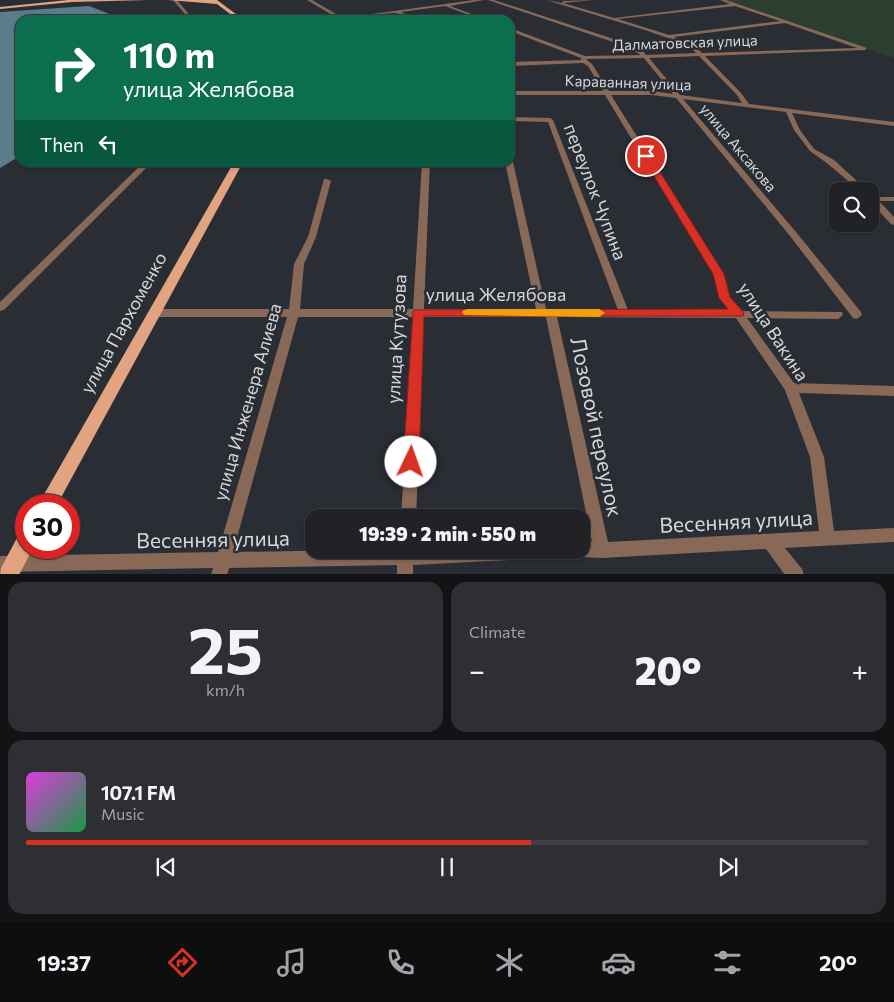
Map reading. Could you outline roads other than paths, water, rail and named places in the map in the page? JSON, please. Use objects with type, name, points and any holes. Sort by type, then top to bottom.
[{"type":"main road","points":[[0,8],[104,0],[146,0]]},
{"type":"main road","points":[[170,0],[217,2],[235,15]]},
{"type":"main road","name":"улица Пархоменко","points":[[52,494],[236,167]]},
{"type":"main road","points":[[7,568],[15,557]]},
{"type":"street","points":[[175,0],[188,15]]},
{"type":"street","points":[[309,0],[334,15]]},
{"type":"street","points":[[437,0],[445,3],[444,5],[472,15]]},
{"type":"street","points":[[372,15],[482,0]]},
{"type":"street","name":"улица Аксакова","points":[[490,0],[627,45],[641,52],[793,234],[857,315]]},
{"type":"street","points":[[548,0],[690,44],[739,94],[746,104]]},
{"type":"street","points":[[557,3],[592,0]]},
{"type":"street","points":[[636,0],[641,2]]},
{"type":"street","points":[[722,0],[788,22]]},
{"type":"street","points":[[610,19],[736,5]]},
{"type":"street","points":[[396,11],[404,15]]},
{"type":"street","points":[[669,36],[788,22]]},
{"type":"street","name":"Далматовская улица","points":[[515,64],[584,59],[865,50],[788,22]]},
{"type":"street","points":[[515,31],[584,59]]},
{"type":"street","name":"улица Вакина","points":[[584,59],[590,65],[719,274],[724,298],[738,313],[791,388],[817,457],[827,538]]},
{"type":"street","name":"Караванная улица","points":[[515,93],[652,93],[678,95],[894,124]]},
{"type":"street","points":[[788,110],[797,130],[812,150],[831,162],[854,182]]},
{"type":"street","name":"переулок Чупина","points":[[515,119],[550,120],[624,313]]},
{"type":"street","points":[[0,308],[144,167]]},
{"type":"street","name":"улица Кутузова","points":[[408,509],[426,167]]},
{"type":"street","name":"Лозовой переулок","points":[[510,167],[547,313],[602,550]]},
{"type":"street","name":"улица Инженера Алиева","points":[[220,568],[294,312],[299,264],[312,238],[327,181]]},
{"type":"street","points":[[879,198],[894,199]]},
{"type":"street","points":[[879,206],[894,222]]},
{"type":"street","name":"улица Желябова","points":[[153,313],[419,312],[838,315]]},
{"type":"street","points":[[791,388],[894,391]]},
{"type":"street","name":"Весенняя улица","points":[[590,549],[894,535]]},
{"type":"street","points":[[769,540],[796,574]]},
{"type":"street","name":"Весенняя улица","points":[[7,568],[220,568],[340,559]]},
{"type":"street","points":[[405,574],[406,559]]},
{"type":"water","points":[[89,6],[112,15],[15,15],[15,159],[0,168],[0,12]]}]
